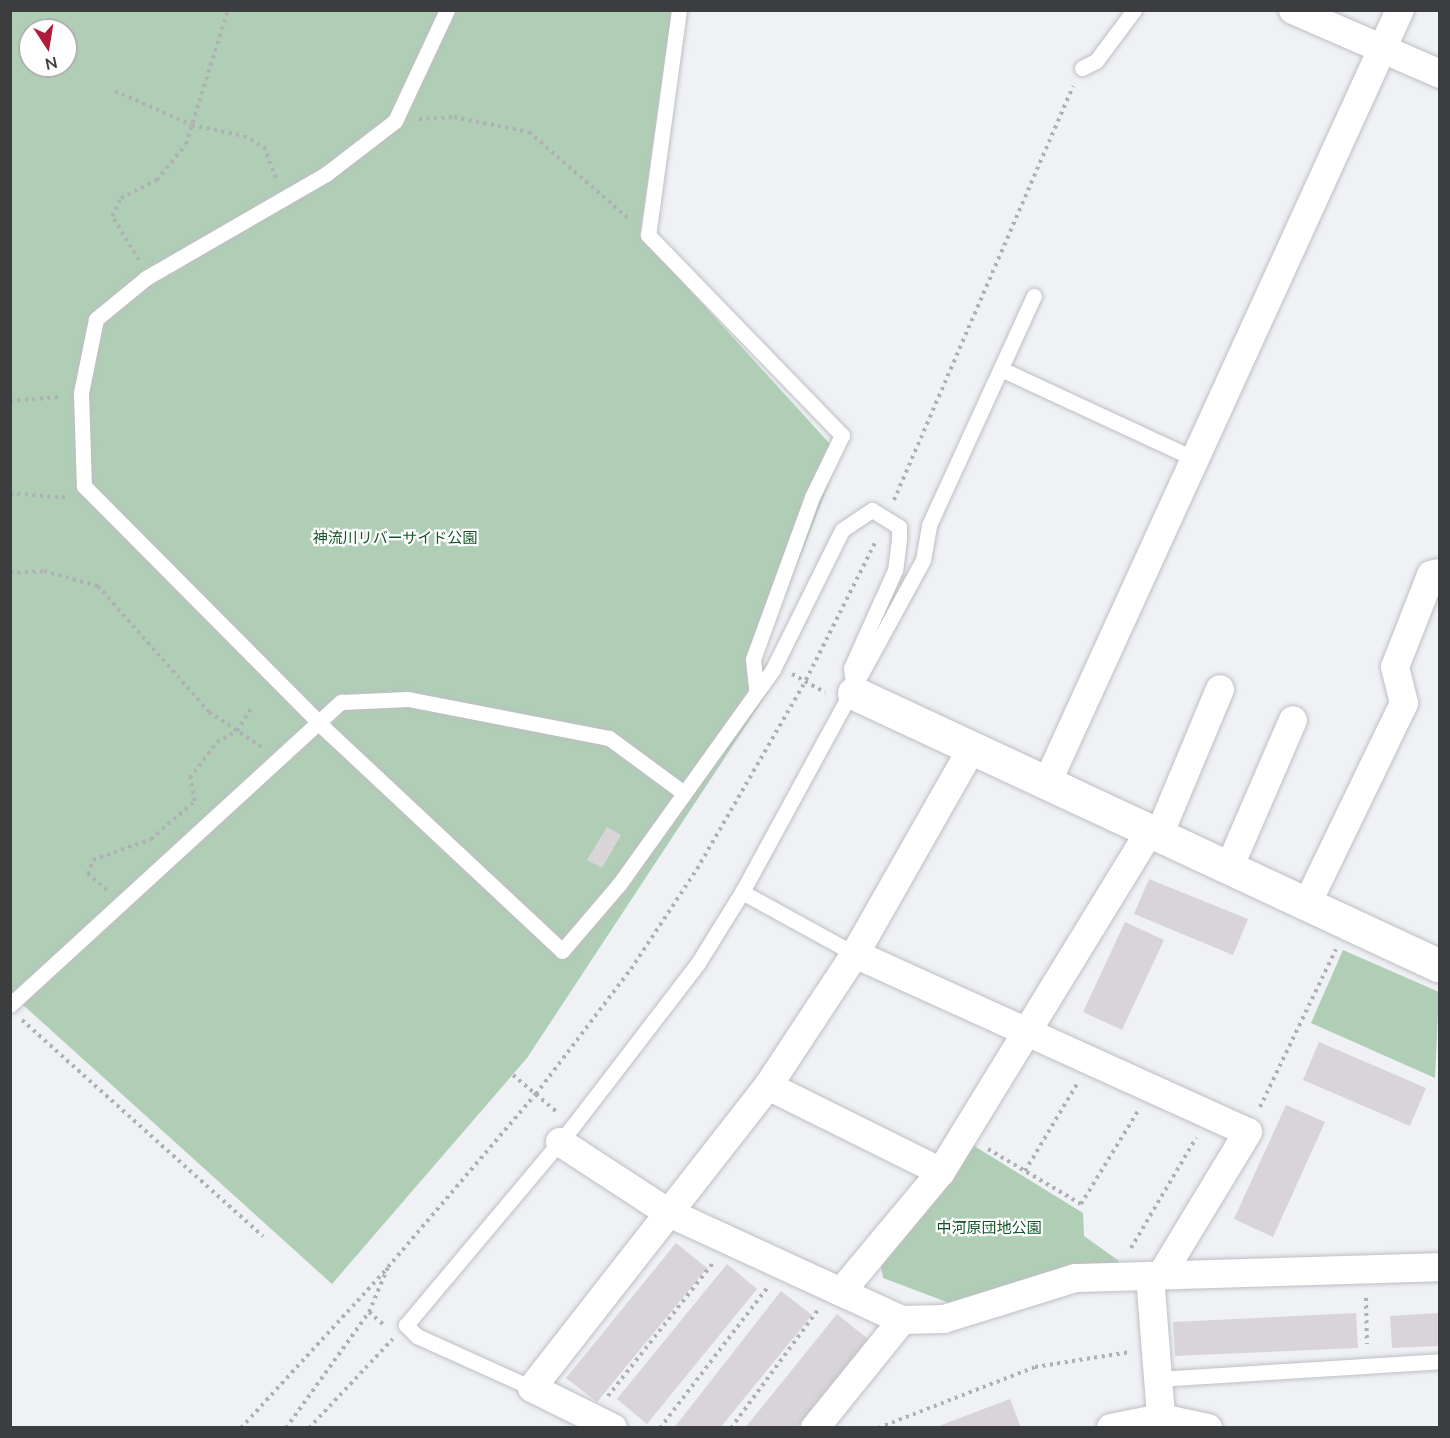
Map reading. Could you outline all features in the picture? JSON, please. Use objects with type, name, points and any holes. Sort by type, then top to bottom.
[{"type":"street","points":[[1293,10],[1440,74]]},
{"type":"street","points":[[1047,783],[1400,10]]},
{"type":"street","points":[[1307,904],[1404,703],[1395,667],[1431,574],[1440,573]]},
{"type":"street","points":[[838,1290],[941,1172],[1154,833],[1220,689]]},
{"type":"street","points":[[854,693],[1440,966]]},
{"type":"street","points":[[1229,868],[1293,720]]},
{"type":"street","points":[[601,1423],[532,1388],[667,1212],[768,1086],[855,954],[972,748]]},
{"type":"street","points":[[855,954],[1029,1029],[1248,1132],[1156,1275],[1154,1349],[1161,1423]]},
{"type":"street","points":[[768,1086],[941,1172]]},
{"type":"street","points":[[567,1134],[667,1212],[902,1320],[944,1319],[1076,1278],[1440,1267]]},
{"type":"street","points":[[815,1428],[902,1320]]},
{"type":"street","points":[[1111,1428],[1161,1423],[1208,1428]]},
{"type":"lane","points":[[447,10],[395,121],[326,174],[280,197],[146,278],[96,319],[81,393],[84,486],[317,721],[562,951],[620,883],[756,690],[774,668],[842,530],[872,510],[899,526],[899,539],[895,570],[851,668],[854,693]]},
{"type":"lane","points":[[679,10],[648,235],[842,435],[812,497],[753,659],[756,690]]},
{"type":"lane","points":[[1082,68],[1096,61],[1134,10]]},
{"type":"lane","points":[[532,1388],[417,1336],[406,1325],[567,1134],[698,963],[742,892],[854,693],[923,560],[929,525],[1034,296]]},
{"type":"lane","points":[[1001,369],[1195,459]]},
{"type":"lane","points":[[15,1011],[120,904],[317,721],[341,702],[379,697],[475,709],[609,738],[684,793]]},
{"type":"lane","points":[[742,892],[855,954]]},
{"type":"lane","points":[[1157,1379],[1440,1361]]},
{"type":"path","points":[[146,278],[135,248],[116,228],[112,216],[121,198],[157,180],[186,144],[228,10]]},
{"type":"path","points":[[115,91],[192,125],[244,136],[264,147],[280,197]]},
{"type":"path","points":[[395,121],[454,117],[529,132],[648,235]]},
{"type":"path","points":[[10,400],[17,404],[81,393]]},
{"type":"path","points":[[10,493],[65,501],[84,486]]},
{"type":"path","points":[[10,573],[44,571],[98,586],[209,712],[237,731],[274,762]]},
{"type":"path","points":[[120,904],[88,874],[93,860],[151,839],[195,801],[190,778],[218,742],[237,731],[251,709]]},
{"type":"path","points":[[1248,1132],[1348,923]]},
{"type":"path","points":[[15,1011],[263,1236]]},
{"type":"path","points":[[1025,1171],[1093,1059]]},
{"type":"path","points":[[513,1075],[567,1134]]},
{"type":"path","points":[[964,1135],[1081,1204],[1153,1087]]},
{"type":"path","points":[[1114,1277],[1210,1114]]},
{"type":"path","points":[[601,1423],[730,1241]]},
{"type":"path","points":[[660,1428],[784,1266]]},
{"type":"path","points":[[241,1428],[388,1267]]},
{"type":"path","points":[[1365,1270],[1368,1365]]},
{"type":"path","points":[[731,1428],[838,1290]]},
{"type":"path","points":[[309,1428],[406,1325]]},
{"type":"path","points":[[878,1428],[1035,1367],[1154,1349]]},
{"type":"green space","name":"神流川リバーサイド公園","points":[[10,11],[672,11],[640,235],[840,455],[761,657],[768,692],[527,1058],[332,1284],[11,994]]},
{"type":"green space","points":[[1343,950],[1439,992],[1435,1078],[1311,1023]]},
{"type":"green space","name":"中河原団地公園","points":[[971,1144],[1083,1213],[1084,1236],[1119,1261],[1116,1266],[952,1304],[883,1278],[880,1260]]},
{"type":"building","points":[[607,827],[621,835],[602,868],[587,860]]},
{"type":"building","points":[[1149,879],[1248,919],[1233,955],[1134,914]]},
{"type":"building","points":[[1125,922],[1164,940],[1122,1030],[1083,1012]]},
{"type":"building","points":[[1319,1042],[1426,1088],[1410,1126],[1303,1080]]},
{"type":"building","points":[[1286,1105],[1325,1122],[1273,1237],[1234,1219]]},
{"type":"building","points":[[676,1243],[707,1268],[597,1402],[566,1378]]},
{"type":"building","points":[[727,1264],[757,1289],[647,1424],[617,1399]]},
{"type":"building","points":[[781,1291],[812,1315],[720,1428],[674,1428]]},
{"type":"building","points":[[1356,1313],[1358,1348],[1175,1356],[1173,1322]]},
{"type":"building","points":[[1440,1313],[1440,1346],[1392,1348],[1390,1316]]},
{"type":"building","points":[[837,1314],[868,1339],[796,1428],[745,1428]]},
{"type":"building","points":[[1010,1399],[1021,1428],[936,1428],[936,1427]]}]
